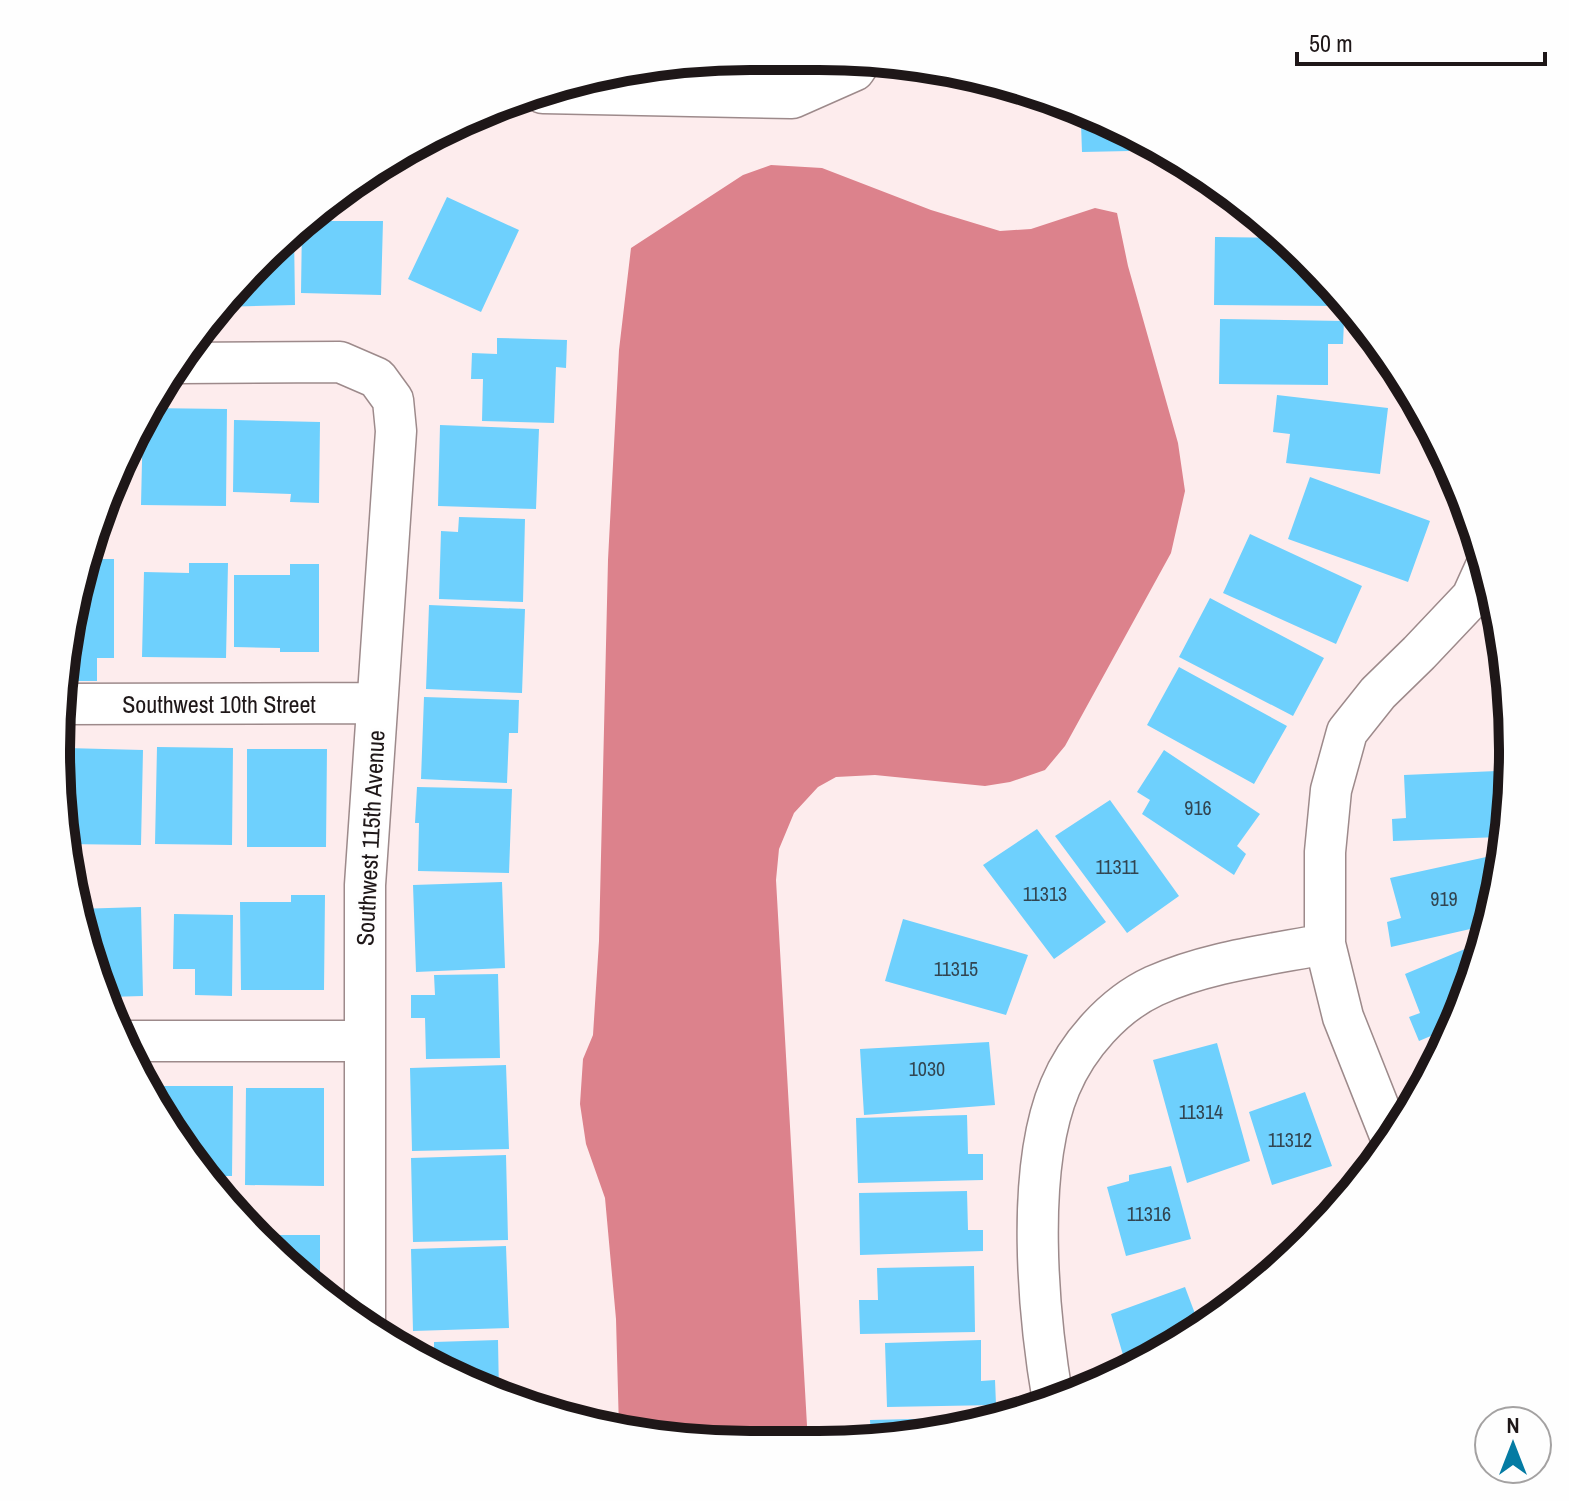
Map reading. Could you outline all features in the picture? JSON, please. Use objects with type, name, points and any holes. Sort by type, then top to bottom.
[{"type":"street","points":[[580,92],[792,96],[845,71]]},
{"type":"street","name":"Southwest 115th Avenue","points":[[192,363],[340,362],[377,378],[393,400],[396,431],[365,885],[365,1311]]},
{"type":"street","points":[[1386,1126],[1343,1017],[1325,944],[1325,852],[1331,790],[1347,732],[1378,693],[1472,597],[1478,583]]},
{"type":"street","name":"Southwest 10th Street","points":[[71,704],[377,703]]},
{"type":"street","points":[[1051,1390],[1043,1340],[1038,1231],[1044,1146],[1059,1088],[1079,1051],[1113,1014],[1151,987],[1193,970],[1325,944]]},
{"type":"street","points":[[136,1041],[365,1041]]},
{"type":"shaded area","points":[[771,165],[822,168],[931,210],[1000,231],[1031,229],[1095,208],[1117,213],[1128,266],[1178,443],[1185,491],[1171,553],[1065,746],[1045,770],[1010,782],[985,786],[875,775],[836,777],[818,787],[794,813],[779,849],[776,880],[807,1431],[706,1430],[619,1418],[616,1319],[605,1198],[586,1144],[580,1104],[583,1059],[593,1035],[599,941],[608,560],[619,350],[631,248],[743,175]]},
{"type":"building","points":[[1081,124],[1129,145],[1129,151],[1082,152]]},
{"type":"building","points":[[447,197],[519,230],[481,312],[408,279]]},
{"type":"building","points":[[330,216],[330,221],[383,221],[381,295],[301,293],[302,239]]},
{"type":"building","points":[[1215,237],[1265,238],[1300,269],[1333,306],[1214,305]]},
{"type":"building","points":[[294,246],[295,305],[235,307]]},
{"type":"building","points":[[1220,319],[1344,321],[1343,344],[1328,344],[1328,385],[1219,384]]},
{"type":"building","points":[[497,338],[567,340],[566,368],[556,367],[554,423],[482,421],[483,379],[471,379],[472,353],[497,354]]},
{"type":"building","points":[[1277,395],[1388,408],[1380,474],[1286,463],[1290,434],[1273,432]]},
{"type":"building","points":[[162,408],[227,409],[226,506],[141,505],[142,446]]},
{"type":"building","points":[[234,420],[320,422],[319,503],[290,502],[291,494],[233,492]]},
{"type":"building","points":[[440,425],[539,429],[536,509],[438,506]]},
{"type":"building","points":[[1310,477],[1430,521],[1408,582],[1288,539]]},
{"type":"building","points":[[459,517],[525,519],[523,602],[439,599],[441,531],[458,532]]},
{"type":"building","points":[[1250,534],[1362,586],[1336,644],[1223,593]]},
{"type":"building","points":[[98,559],[114,559],[114,658],[97,658],[97,681],[78,681],[78,649],[93,574]]},
{"type":"building","points":[[189,563],[228,563],[226,658],[142,657],[144,572],[189,573]]},
{"type":"building","points":[[290,564],[319,564],[319,652],[234,647],[234,575],[290,575]]},
{"type":"building","points":[[1210,598],[1324,658],[1293,716],[1179,657]]},
{"type":"building","points":[[429,605],[525,609],[522,693],[426,689]]},
{"type":"building","points":[[1179,667],[1287,726],[1254,784],[1147,725]]},
{"type":"building","points":[[424,697],[519,700],[518,733],[509,733],[507,783],[421,779]]},
{"type":"building","points":[[157,747],[233,748],[232,845],[155,844]]},
{"type":"building","points":[[70,748],[143,750],[141,845],[77,844]]},
{"type":"building","points":[[247,749],[327,749],[326,847],[247,847]]},
{"type":"building","points":[[1164,750],[1260,814],[1237,846],[1246,854],[1234,875],[1142,814],[1150,800],[1137,792]]},
{"type":"building","points":[[1497,771],[1493,837],[1393,841],[1392,819],[1406,818],[1404,775]]},
{"type":"building","points":[[417,787],[512,789],[509,873],[418,871],[419,823],[415,823]]},
{"type":"building","points":[[1110,800],[1179,896],[1127,933],[1055,836]]},
{"type":"building","points":[[1037,829],[1106,922],[1054,959],[983,865]]},
{"type":"building","points":[[1490,856],[1476,928],[1391,947],[1387,922],[1401,918],[1390,878]]},
{"type":"building","points":[[502,882],[505,968],[416,972],[413,885]]},
{"type":"building","points":[[291,895],[325,895],[324,990],[241,990],[240,902],[291,902]]},
{"type":"building","points":[[141,907],[143,996],[117,997],[89,909]]},
{"type":"building","points":[[174,914],[233,915],[232,996],[195,995],[195,969],[173,969]]},
{"type":"building","points":[[903,919],[1028,955],[1006,1015],[885,981]]},
{"type":"building","points":[[1470,947],[1437,1033],[1419,1041],[1409,1017],[1420,1013],[1405,974]]},
{"type":"building","points":[[498,974],[500,1058],[426,1059],[425,1018],[411,1018],[411,995],[435,995],[434,975]]},
{"type":"building","points":[[989,1042],[995,1105],[864,1115],[860,1049]]},
{"type":"building","points":[[1217,1043],[1250,1161],[1187,1183],[1153,1060]]},
{"type":"building","points":[[506,1065],[509,1149],[412,1151],[410,1068]]},
{"type":"building","points":[[164,1086],[233,1086],[232,1176],[220,1176],[164,1096]]},
{"type":"building","points":[[246,1088],[324,1088],[324,1186],[245,1185]]},
{"type":"building","points":[[1305,1092],[1332,1166],[1272,1185],[1249,1112]]},
{"type":"building","points":[[967,1115],[968,1154],[983,1154],[983,1180],[858,1183],[856,1118]]},
{"type":"building","points":[[506,1155],[508,1240],[413,1242],[411,1158]]},
{"type":"building","points":[[1171,1166],[1191,1239],[1126,1256],[1107,1187],[1129,1181],[1129,1175]]},
{"type":"building","points":[[967,1191],[968,1230],[983,1230],[983,1251],[860,1255],[859,1193]]},
{"type":"building","points":[[272,1235],[320,1235],[320,1277]]},
{"type":"building","points":[[506,1246],[509,1328],[413,1331],[411,1249]]},
{"type":"building","points":[[974,1266],[975,1332],[860,1334],[859,1300],[878,1300],[877,1268]]},
{"type":"building","points":[[1185,1287],[1196,1317],[1124,1358],[1111,1314]]},
{"type":"building","points":[[498,1340],[499,1382],[434,1353],[434,1342]]},
{"type":"building","points":[[981,1340],[981,1381],[995,1380],[996,1405],[887,1407],[885,1343]]},
{"type":"building","points":[[950,1418],[870,1429],[870,1420]]}]
